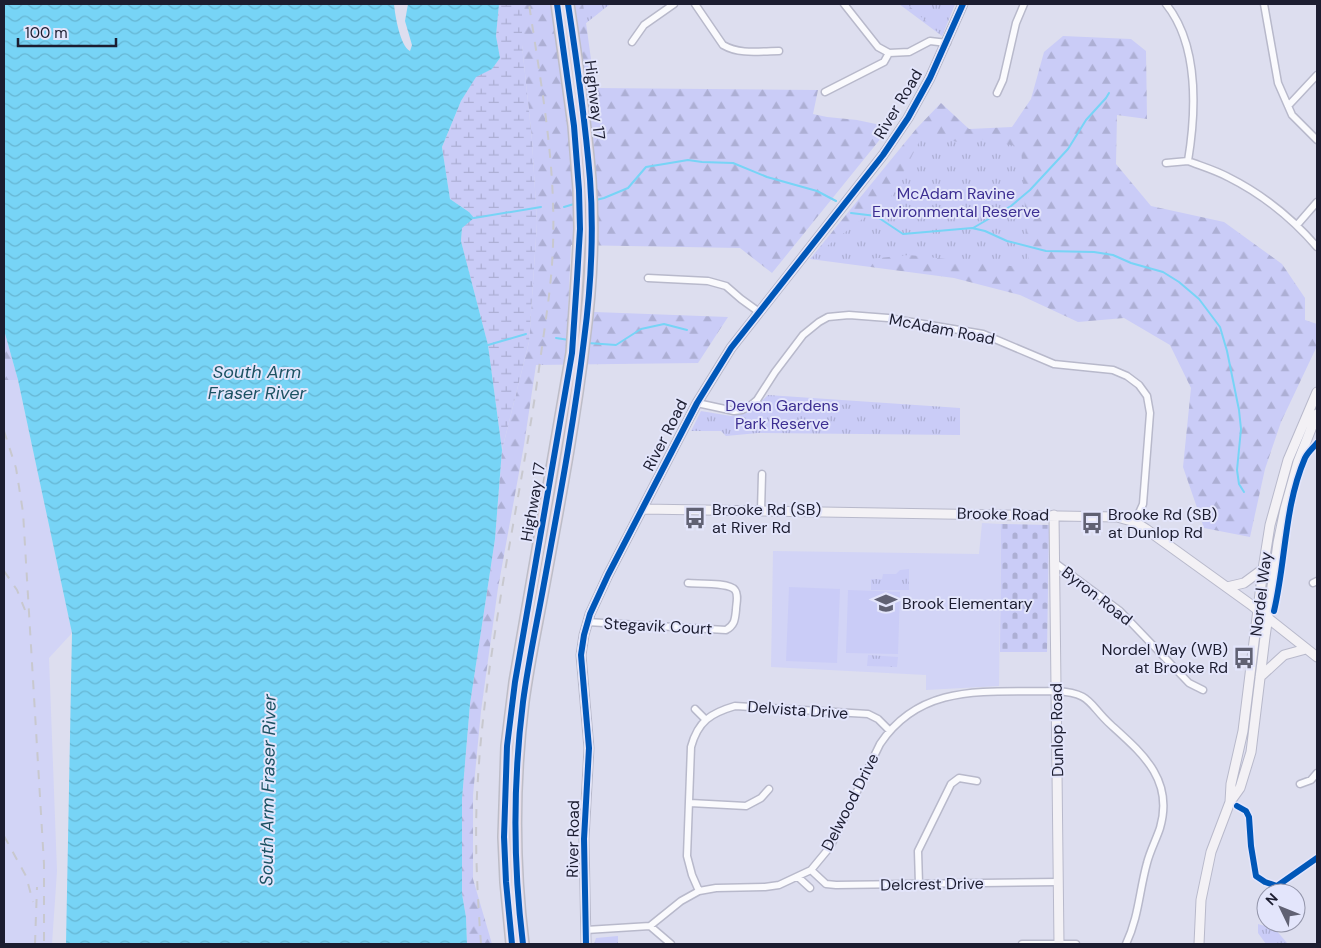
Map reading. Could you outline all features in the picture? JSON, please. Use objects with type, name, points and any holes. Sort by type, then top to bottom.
[{"type":"highway","name":"Highway 17","points":[[557,4],[574,126],[584,181]]},
{"type":"highway","name":"Highway 17","points":[[512,944],[504,837],[507,746],[515,682],[580,334],[585,229],[585,123],[568,4]]},
{"type":"highway","name":"Highway 17","points":[[523,944],[515,848],[516,795],[521,725],[529,663],[563,476],[577,352]]},
{"type":"street","points":[[632,42],[644,25],[674,4]]},
{"type":"street","points":[[695,4],[723,45],[730,49],[738,51],[779,51]]},
{"type":"street","points":[[844,4],[878,47],[889,53],[909,52],[930,42],[946,43]]},
{"type":"street","name":"River Road","points":[[586,944],[584,839],[589,748],[581,655],[587,622],[596,599],[697,403],[731,348],[883,155],[908,118],[930,78],[963,4]]},
{"type":"street","points":[[997,93],[1003,80],[1016,23],[1024,4]]},
{"type":"street","points":[[1166,4],[1180,26],[1193,73],[1193,130],[1188,161]]},
{"type":"street","points":[[1264,4],[1278,83],[1292,115],[1317,140]]},
{"type":"street","points":[[825,92],[884,62],[889,53]]},
{"type":"street","points":[[1288,106],[1317,75]]},
{"type":"street","points":[[1166,163],[1188,161],[1227,176],[1264,198],[1297,225],[1317,246]]},
{"type":"street","points":[[1297,225],[1317,202]]},
{"type":"street","points":[[648,278],[708,281],[726,286],[760,312]]},
{"type":"street","name":"McAdam Road","points":[[697,403],[734,411],[750,406],[757,400],[803,335],[828,317],[838,315],[888,318],[948,327],[990,336],[1054,364],[1113,370],[1134,380],[1143,390],[1150,404],[1149,442],[1143,504],[1134,522]]},
{"type":"street","name":"Nordel Way","points":[[1230,802],[1231,784],[1243,731],[1263,568],[1275,506],[1288,460],[1300,428],[1317,392]]},
{"type":"street","name":"Nordel Way","points":[[1199,944],[1199,918],[1203,884],[1211,852],[1230,802],[1240,788],[1251,752],[1278,543],[1285,509],[1298,462],[1317,414]]},
{"type":"street","points":[[761,512],[762,474]]},
{"type":"street","name":"Brooke Road","points":[[643,509],[1112,516],[1134,522],[1146,529],[1227,587],[1317,657]]},
{"type":"street","name":"Dunlop Road","points":[[1054,515],[1059,944]]},
{"type":"street","name":"Byron Road","points":[[1054,562],[1120,611],[1189,683],[1203,690]]},
{"type":"street","points":[[1227,587],[1244,583],[1263,568]]},
{"type":"street","name":"Stegavik Court","points":[[587,622],[726,630],[730,628],[735,620],[737,594],[735,590],[727,585],[688,583]]},
{"type":"street","points":[[1260,677],[1284,655],[1306,649]]},
{"type":"street","name":"Delwood Drive","points":[[650,926],[681,901],[699,891],[716,888],[779,885],[811,870],[830,847],[880,744],[889,730],[919,707],[952,695],[1056,690],[1073,692],[1087,698],[1108,722],[1150,762],[1158,778],[1164,800],[1163,814],[1147,863],[1135,920],[1126,944]]},
{"type":"street","name":"Delvista Drive","points":[[705,719],[735,706],[868,714],[889,730]]},
{"type":"street","points":[[695,709],[705,719],[697,730],[691,747],[688,856],[692,875],[699,891]]},
{"type":"street","points":[[1300,784],[1311,780],[1317,773]]},
{"type":"street","points":[[919,884],[918,851],[951,784],[959,778],[977,781]]},
{"type":"street","points":[[690,803],[746,806],[761,798],[769,789]]},
{"type":"street","name":"Delcrest Drive","points":[[811,870],[826,884],[836,885],[1058,882]]},
{"type":"street","points":[[798,877],[810,888]]},
{"type":"street","points":[[586,930],[650,926],[671,944]]},
{"type":"street","points":[[1022,944],[1076,944]]},
{"type":"shaded area","points":[[4,380],[18,380],[72,633],[49,658],[57,871],[52,944],[4,944]]},
{"type":"shaded area","name":"Brook Elementary","points":[[982,523],[1001,524],[999,686],[926,690],[926,675],[771,667],[773,551],[979,554]]},
{"type":"green space","points":[[499,4],[522,4],[522,45],[532,140],[537,223],[529,342],[502,450],[488,345],[461,241],[462,228],[469,212],[450,199],[442,147],[461,101],[476,76],[492,69],[500,58],[496,36]]},
{"type":"green space","points":[[522,4],[610,4],[586,23],[595,88],[818,90],[813,114],[890,127],[772,273],[740,248],[571,245],[568,311],[728,317],[698,363],[536,365],[524,445],[498,588],[481,711],[473,795],[473,879],[492,944],[467,944],[466,917],[462,894],[462,799],[470,704],[495,539],[502,450],[529,342],[537,223],[532,140],[522,45]]},
{"type":"green space","points":[[583,4],[610,4],[586,23]]},
{"type":"green space","points":[[899,4],[955,4],[942,36]]},
{"type":"green space","points":[[907,4],[955,4],[942,36]]},
{"type":"green space","points":[[1063,36],[1131,39],[1146,51],[1147,119],[1117,115],[1116,164],[1151,206],[1224,222],[1282,264],[1305,298],[1305,320],[1317,324],[1317,346],[1281,422],[1265,469],[1250,537],[1204,528],[1183,467],[1191,388],[1170,345],[1124,318],[1078,322],[1020,295],[954,278],[810,259],[916,129],[941,103],[969,129],[1012,127],[1031,99],[1044,52]]},
{"type":"green space","name":"McAdam Ravine Environmental Reserve","points":[[923,134],[975,146],[977,138],[1021,147],[1029,268],[909,255],[859,260],[810,259],[891,197]]},
{"type":"green space","points":[[4,330],[18,380],[4,380]]},
{"type":"green space","name":"Devon Gardens Park Reserve","points":[[768,395],[960,408],[960,435],[758,433],[726,436],[721,431],[691,431],[701,411],[731,416],[750,412]]},
{"type":"green space","points":[[1001,524],[1049,525],[1047,652],[1000,652]]},
{"type":"green space","points":[[909,569],[909,590],[871,590],[871,579],[882,579],[883,574],[896,574],[900,570]]},
{"type":"green space","points":[[789,587],[840,589],[837,663],[786,661]]},
{"type":"green space","points":[[848,590],[900,592],[898,654],[846,653]]},
{"type":"green space","points":[[868,655],[898,657],[897,667],[867,666]]},
{"type":"green space","points":[[1258,933],[1278,933],[1288,944],[1266,944]]},
{"type":"green space","points":[[618,936],[618,944],[594,944],[596,938]]},
{"type":"water","name":"South Arm Fraser River","points":[[4,4],[394,4],[403,43],[410,51],[412,45],[405,21],[408,4],[499,4],[496,36],[500,58],[492,69],[476,77],[461,101],[442,147],[450,199],[469,212],[474,218],[462,228],[461,241],[488,345],[502,450],[495,539],[470,704],[462,799],[462,894],[466,917],[467,944],[66,944],[72,633],[18,380],[4,330]]},
{"type":"waterway","points":[[973,228],[1011,206],[1030,190],[1068,149],[1086,120],[1109,93]]},
{"type":"waterway","points":[[596,200],[628,188],[646,167],[688,160],[733,163],[767,177],[817,191],[836,201]]},
{"type":"waterway","points":[[564,207],[574,204]]},
{"type":"waterway","points":[[474,218],[541,207]]},
{"type":"waterway","points":[[851,213],[876,216],[903,234],[972,228],[985,231],[1007,241],[1046,251],[1094,252],[1113,255],[1131,263],[1163,272],[1179,282],[1199,299],[1220,327],[1239,410],[1241,429],[1237,470],[1239,484],[1244,492]]},
{"type":"waterway","points":[[588,343],[616,345],[641,329],[664,324],[687,330]]},
{"type":"waterway","points":[[488,345],[526,334]]},
{"type":"waterway","points":[[556,338],[569,340]]},
{"type":"railway","points":[[481,944],[477,882],[476,819],[483,721],[496,626],[536,388],[552,259],[553,215],[550,154],[529,4]]},
{"type":"railway","points":[[4,431],[16,468],[23,512],[44,864],[44,944]]},
{"type":"railway","points":[[4,571],[17,590],[25,610]]},
{"type":"railway","points":[[4,836],[26,876],[33,902]]},
{"type":"railway","points":[[35,944],[37,887]]},
{"type":"cycle path","points":[[512,944],[504,837],[507,746],[515,682],[572,353],[580,229],[574,126],[557,4]]},
{"type":"cycle path","points":[[523,944],[517,884],[517,762],[527,674],[575,403],[586,320],[591,260],[592,219],[590,179],[586,135],[568,4]]},
{"type":"cycle path","points":[[586,944],[584,839],[589,748],[581,655],[590,614],[608,575],[697,403],[731,348],[883,155],[908,118],[930,78],[963,4]]},
{"type":"cycle path","points":[[1274,611],[1293,496],[1305,458],[1317,443]]},
{"type":"cycle path","points":[[1237,806],[1246,811],[1249,817],[1256,876],[1265,882],[1277,886],[1317,858]]},
{"type":"place","name":"Brooke Rd (SB) at River Rd","points":[[695,518]]},
{"type":"place","name":"Brooke Rd (SB) at Dunlop Rd","points":[[1092,523]]},
{"type":"place","name":"Brook Elementary","points":[[886,603]]},
{"type":"place","name":"Nordel Way (WB) at Brooke Rd","points":[[1244,658]]}]
